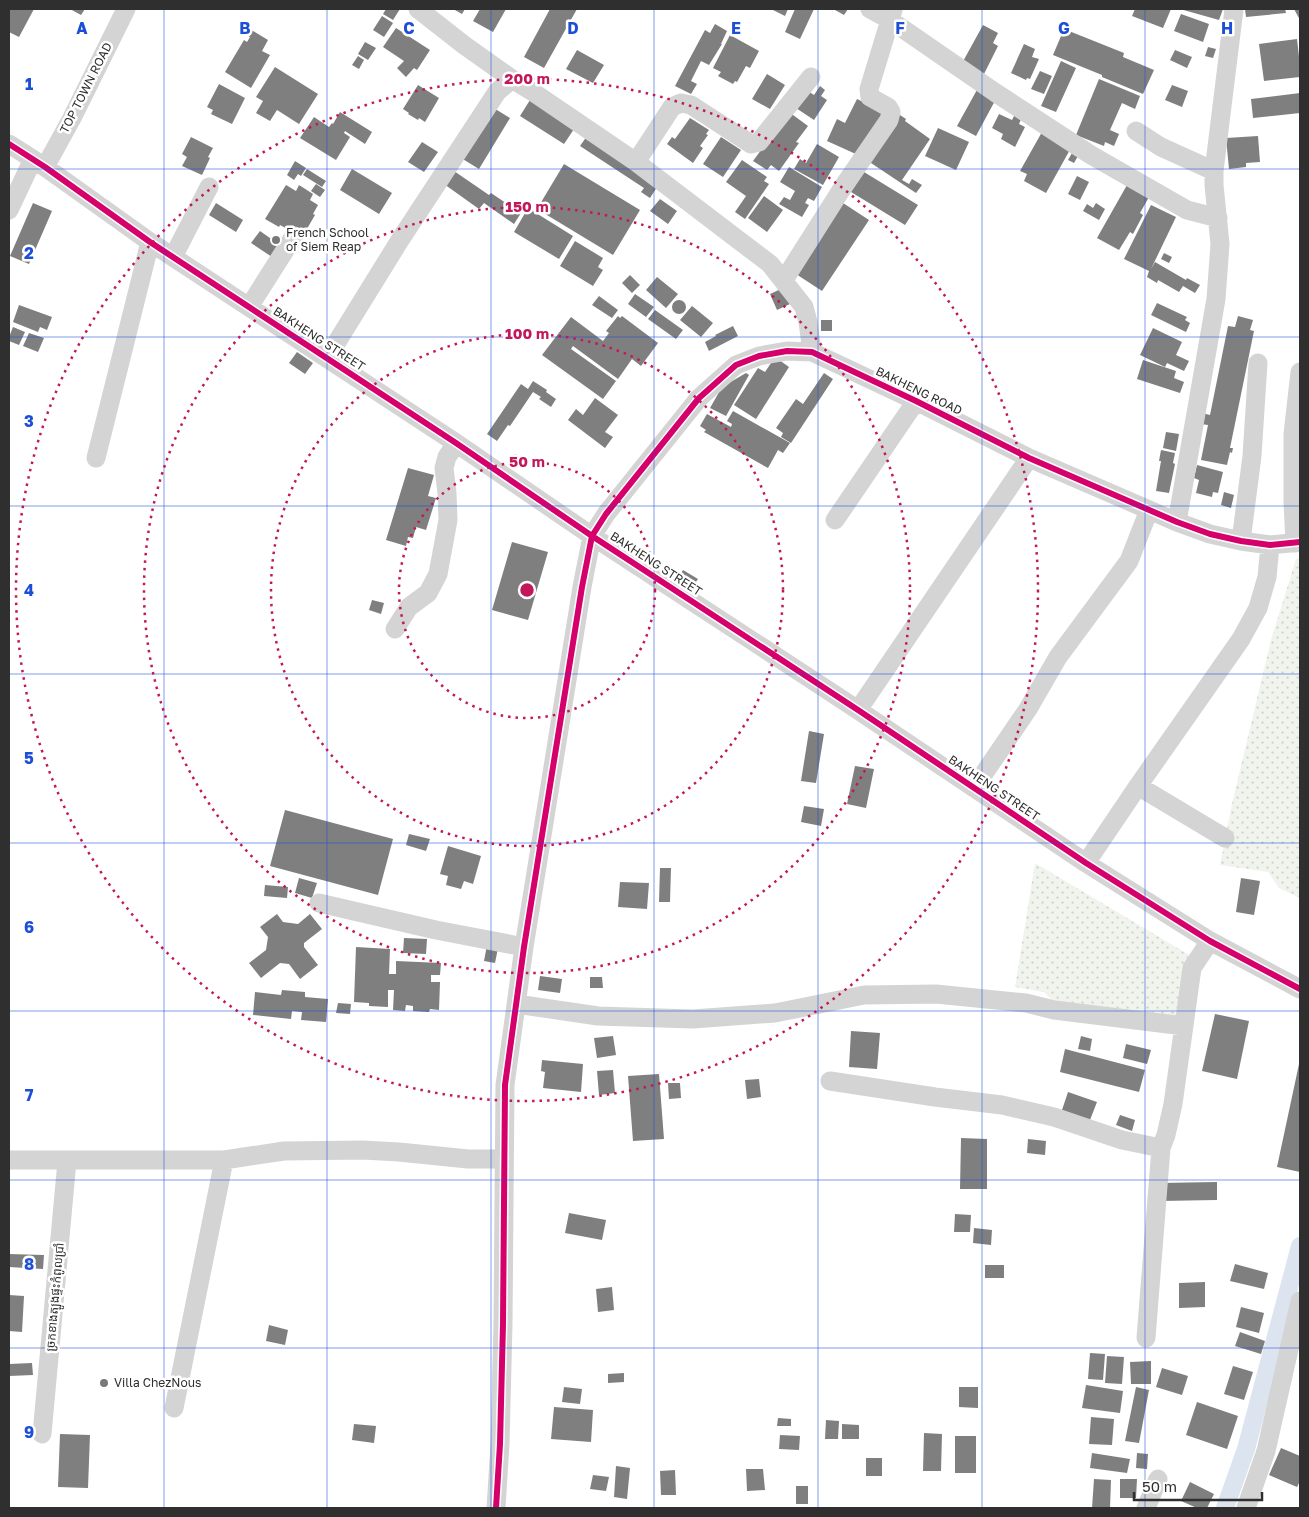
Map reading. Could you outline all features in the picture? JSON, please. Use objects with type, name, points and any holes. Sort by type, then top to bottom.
[{"type":"street","name":"TOP TOWN ROAD","points":[[9,210],[39,163],[72,118],[126,9]]},
{"type":"street","points":[[418,9],[512,79],[636,162],[770,264],[804,307],[812,352]]},
{"type":"street","points":[[870,9],[892,14],[996,93],[1091,155],[1187,210],[1218,218]]},
{"type":"street","points":[[1177,522],[1216,299],[1220,244],[1214,171],[1234,9]]},
{"type":"street","points":[[784,280],[845,184],[889,120],[891,112],[888,107],[870,97],[869,89],[892,14]]},
{"type":"street","points":[[636,162],[672,107],[681,103],[692,105],[751,144],[759,142],[810,77]]},
{"type":"street","points":[[327,358],[400,240],[497,92],[512,79]]},
{"type":"street","points":[[1136,131],[1161,147],[1214,171]]},
{"type":"street","name":"BAKHENG STREET","points":[[9,144],[39,163],[150,242],[1086,862],[1210,941],[1300,989]]},
{"type":"street","points":[[173,257],[209,187]]},
{"type":"street","points":[[249,307],[294,236]]},
{"type":"street","points":[[96,458],[150,242]]},
{"type":"street","name":"BAKHENG ROAD","points":[[592,536],[606,514],[699,398],[736,365],[759,356],[787,351],[812,352],[916,401],[1029,458],[1177,522],[1210,534],[1241,541],[1270,545],[1298,542]]},
{"type":"street","points":[[1241,541],[1252,456],[1258,363]]},
{"type":"street","points":[[1298,542],[1293,502],[1293,434],[1300,372]]},
{"type":"street","points":[[835,520],[916,401]]},
{"type":"street","points":[[395,629],[409,607],[428,593],[438,574],[448,520],[444,468],[447,457],[456,443]]},
{"type":"street","points":[[858,710],[1029,458]]},
{"type":"street","points":[[974,788],[1028,709],[1058,657],[1129,561],[1149,510]]},
{"type":"street","points":[[496,1508],[504,1324],[505,1084],[524,947],[582,586],[592,536]]},
{"type":"street","points":[[1086,862],[1241,639],[1258,608],[1268,577],[1270,545]]},
{"type":"street","points":[[1138,786],[1225,838]]},
{"type":"street","points":[[319,903],[436,930],[524,947]]},
{"type":"street","points":[[1146,1338],[1161,1148],[1173,1104],[1192,968],[1210,941]]},
{"type":"street","points":[[516,1004],[598,1016],[693,1019],[775,1013],[864,995],[936,994],[1026,1003],[1054,1010],[1184,1026]]},
{"type":"street","points":[[830,1081],[1002,1105],[1054,1117],[1122,1140],[1161,1148]]},
{"type":"street","points":[[9,1160],[224,1160],[284,1151],[353,1150],[399,1152],[468,1159],[504,1159]]},
{"type":"street","points":[[174,1408],[224,1160]]},
{"type":"street","name":"ច្រកខាងត្បូងផ្ទះកំពូលប្រាំ","points":[[42,1434],[67,1161]]},
{"type":"street","points":[[1246,1508],[1266,1451],[1300,1301]]},
{"type":"street","points":[[1146,1508],[1158,1479]]},
{"type":"shaded area","points":[[1300,558],[1300,898],[1279,888],[1268,872],[1220,865],[1232,804],[1271,640],[1296,559]]},
{"type":"shaded area","points":[[1035,863],[1191,956],[1179,1020],[1055,1003],[1044,992],[1015,987]]},
{"type":"building","points":[[9,9],[34,9],[19,37],[9,32]]},
{"type":"building","points":[[70,9],[85,9],[81,15]]},
{"type":"building","points":[[386,9],[400,9],[393,20],[383,14]]},
{"type":"building","points":[[453,9],[465,9],[462,14]]},
{"type":"building","points":[[480,9],[506,9],[493,32],[473,21]]},
{"type":"building","points":[[550,9],[577,9],[544,68],[524,57]]},
{"type":"building","points":[[771,9],[788,9],[785,16]]},
{"type":"building","points":[[795,9],[814,9],[800,39],[785,32]]},
{"type":"building","points":[[836,9],[848,9],[844,15]]},
{"type":"building","points":[[1135,9],[1171,9],[1163,28],[1132,16]]},
{"type":"building","points":[[1180,9],[1223,9],[1219,20]]},
{"type":"building","points":[[1245,9],[1285,9],[1286,13],[1246,17]]},
{"type":"building","points":[[1294,9],[1300,9],[1300,20]]},
{"type":"building","points":[[1181,14],[1209,24],[1203,42],[1174,31]]},
{"type":"building","points":[[382,16],[393,23],[384,37],[373,30]]},
{"type":"building","points":[[715,24],[727,31],[722,44],[709,65],[701,61],[691,81],[697,84],[691,94],[675,86],[705,30],[710,33]]},
{"type":"building","points":[[243,25],[268,40],[262,51],[270,55],[251,88],[225,72],[244,40],[247,42],[250,37],[239,31]]},
{"type":"building","points":[[983,25],[998,33],[993,43],[998,46],[983,76],[961,65]]},
{"type":"building","points":[[396,28],[430,50],[417,70],[414,68],[406,77],[397,68],[404,61],[383,47]]},
{"type":"building","points":[[1064,29],[1124,53],[1123,57],[1154,70],[1143,94],[1053,55]]},
{"type":"building","points":[[730,35],[759,51],[750,68],[746,66],[737,82],[735,81],[733,84],[718,76],[721,72],[713,68]]},
{"type":"building","points":[[1297,39],[1300,77],[1264,81],[1259,44]]},
{"type":"building","points":[[365,42],[376,48],[368,60],[358,54]]},
{"type":"building","points":[[1024,44],[1035,49],[1032,57],[1039,59],[1030,79],[1027,78],[1026,80],[1011,73]]},
{"type":"building","points":[[1208,47],[1216,49],[1213,58],[1205,56]]},
{"type":"building","points":[[577,50],[604,65],[593,83],[566,69]]},
{"type":"building","points":[[1175,50],[1192,57],[1187,68],[1170,60]]},
{"type":"building","points":[[358,56],[364,60],[359,69],[352,65]]},
{"type":"building","points":[[1061,61],[1076,68],[1056,112],[1041,106]]},
{"type":"building","points":[[275,67],[318,94],[299,124],[277,110],[270,121],[256,113],[263,101],[256,97]]},
{"type":"building","points":[[1040,71],[1052,76],[1044,94],[1031,89]]},
{"type":"building","points":[[767,74],[785,85],[770,109],[752,99]]},
{"type":"building","points":[[1099,79],[1140,96],[1135,109],[1122,103],[1110,130],[1119,134],[1114,146],[1105,142],[1104,146],[1076,135]]},
{"type":"building","points":[[219,84],[245,98],[232,124],[211,114],[213,110],[207,107]]},
{"type":"building","points":[[418,85],[439,98],[425,122],[419,118],[418,120],[403,109]]},
{"type":"building","points":[[1172,85],[1188,91],[1182,107],[1165,100]]},
{"type":"building","points":[[820,86],[825,90],[821,96],[827,100],[814,120],[796,108],[808,91],[814,95]]},
{"type":"building","points":[[978,88],[997,97],[976,136],[957,126]]},
{"type":"building","points":[[1300,93],[1300,113],[1253,118],[1251,99]]},
{"type":"building","points":[[857,99],[886,113],[858,155],[827,141],[837,119],[845,123]]},
{"type":"building","points":[[530,100],[574,129],[564,144],[520,116]]},
{"type":"building","points":[[492,107],[510,118],[479,169],[461,158]]},
{"type":"building","points":[[340,112],[372,132],[365,144],[345,131],[344,133],[350,137],[336,160],[300,138],[314,117],[329,127]]},
{"type":"building","points":[[789,112],[808,126],[796,142],[799,143],[779,171],[771,165],[767,170],[753,161]]},
{"type":"building","points":[[897,113],[930,139],[902,180],[909,184],[912,179],[922,185],[916,193],[868,161]]},
{"type":"building","points":[[999,114],[1012,120],[1015,114],[1022,117],[1019,124],[1025,127],[1015,147],[1001,139],[1003,134],[992,128]]},
{"type":"building","points":[[690,118],[709,130],[706,134],[708,135],[700,146],[703,148],[693,163],[667,144],[672,137],[675,139]]},
{"type":"building","points":[[938,128],[969,142],[956,170],[925,156]]},
{"type":"building","points":[[1042,132],[1072,146],[1046,193],[1024,181],[1027,174],[1020,171]]},
{"type":"building","points":[[587,136],[659,184],[650,198],[641,192],[644,188],[580,146]]},
{"type":"building","points":[[1258,136],[1260,162],[1246,163],[1246,167],[1229,169],[1226,138]]},
{"type":"building","points":[[191,137],[213,148],[202,175],[182,166],[187,157],[182,154]]},
{"type":"building","points":[[721,137],[741,150],[723,177],[703,164]]},
{"type":"building","points":[[422,142],[438,152],[424,172],[408,162]]},
{"type":"building","points":[[817,144],[839,157],[823,185],[794,169],[800,159],[806,163]]},
{"type":"building","points":[[1072,153],[1078,156],[1074,163],[1068,160]]},
{"type":"building","points":[[742,160],[767,177],[764,181],[769,184],[745,219],[735,212],[746,196],[726,182]]},
{"type":"building","points":[[295,161],[306,168],[301,176],[298,174],[294,180],[287,175]]},
{"type":"building","points":[[564,164],[640,210],[613,255],[537,209]]},
{"type":"building","points":[[789,167],[822,187],[814,201],[808,198],[805,203],[809,205],[802,217],[779,204],[784,197],[790,200],[795,191],[780,182]]},
{"type":"building","points":[[307,169],[326,181],[322,187],[303,175]]},
{"type":"building","points":[[352,169],[392,193],[379,214],[340,190]]},
{"type":"building","points":[[454,171],[489,195],[491,193],[521,213],[514,224],[484,203],[479,209],[444,184]]},
{"type":"building","points":[[864,172],[918,205],[905,225],[851,192]]},
{"type":"building","points":[[1077,176],[1089,182],[1080,200],[1068,194]]},
{"type":"building","points":[[316,184],[325,190],[320,197],[311,191]]},
{"type":"building","points":[[286,185],[296,191],[299,185],[313,194],[310,200],[318,205],[313,214],[315,215],[304,234],[293,227],[291,231],[265,219]]},
{"type":"building","points":[[1127,185],[1149,197],[1140,213],[1143,215],[1133,234],[1130,232],[1119,250],[1097,238]]},
{"type":"building","points":[[764,196],[783,210],[767,232],[748,218]]},
{"type":"building","points":[[660,199],[677,211],[668,224],[650,211]]},
{"type":"building","points":[[33,203],[52,211],[29,264],[10,256]]},
{"type":"building","points":[[216,203],[243,220],[236,232],[209,215]]},
{"type":"building","points":[[843,203],[869,220],[822,291],[796,274]]},
{"type":"building","points":[[1096,203],[1105,209],[1099,220],[1083,211],[1087,204],[1093,208]]},
{"type":"building","points":[[1151,205],[1176,217],[1151,269],[1155,262],[1186,280],[1187,278],[1200,285],[1195,293],[1183,286],[1179,292],[1158,280],[1157,283],[1147,277],[1149,271],[1124,259]]},
{"type":"building","points":[[528,208],[573,236],[559,259],[514,232]]},
{"type":"building","points":[[260,231],[280,245],[272,257],[251,243]]},
{"type":"building","points":[[575,241],[603,258],[598,267],[603,270],[593,286],[560,266]]},
{"type":"building","points":[[1164,253],[1172,257],[1169,263],[1161,259]]},
{"type":"building","points":[[630,275],[640,285],[632,293],[622,283]]},
{"type":"building","points":[[657,277],[678,294],[666,308],[646,290]]},
{"type":"building","points":[[783,288],[790,304],[777,310],[770,294]]},
{"type":"building","points":[[635,294],[654,307],[646,317],[628,304]]},
{"type":"building","points":[[599,296],[618,310],[612,318],[592,305]]},
{"type":"building","points":[[679,300],[684,302],[686,307],[684,312],[679,314],[674,312],[672,307],[674,302]]},
{"type":"building","points":[[1157,303],[1187,317],[1185,320],[1190,323],[1186,332],[1151,315]]},
{"type":"building","points":[[19,305],[52,317],[47,330],[40,327],[38,332],[13,322]]},
{"type":"building","points":[[692,306],[713,323],[701,337],[680,320]]},
{"type":"building","points":[[655,310],[683,330],[676,339],[648,319]]},
{"type":"building","points":[[618,316],[620,318],[622,316],[658,343],[641,366],[632,359],[618,379],[573,346],[571,349],[616,381],[603,399],[542,355],[571,317],[603,341],[609,333],[606,331]]},
{"type":"building","points":[[1238,316],[1253,320],[1250,330],[1254,331],[1230,448],[1233,448],[1232,453],[1230,452],[1227,465],[1201,460],[1208,425],[1200,424],[1202,413],[1210,415],[1228,326],[1235,327]]},
{"type":"building","points":[[821,320],[832,320],[832,331],[821,331]]},
{"type":"building","points":[[733,326],[738,336],[709,351],[705,342]]},
{"type":"building","points":[[13,327],[25,332],[19,345],[9,341]]},
{"type":"building","points":[[1153,328],[1182,342],[1176,355],[1189,361],[1184,371],[1167,363],[1165,367],[1140,355]]},
{"type":"building","points":[[29,333],[44,338],[38,352],[23,346]]},
{"type":"building","points":[[297,352],[313,363],[305,374],[289,363]]},
{"type":"building","points":[[775,357],[789,367],[756,419],[734,405],[758,368],[765,372]]},
{"type":"building","points":[[1143,360],[1176,371],[1174,378],[1184,382],[1180,393],[1137,379]]},
{"type":"building","points":[[746,373],[749,375],[726,416],[710,408],[722,387]]},
{"type":"building","points":[[824,373],[833,379],[791,443],[781,437],[783,433],[776,428],[796,399],[803,404]]},
{"type":"building","points":[[533,381],[547,390],[546,392],[556,399],[551,407],[539,399],[541,397],[533,392],[510,426],[508,425],[497,441],[487,434],[521,384],[528,389]]},
{"type":"building","points":[[595,398],[618,415],[605,432],[613,437],[605,448],[568,420],[576,409],[583,415]]},
{"type":"building","points":[[733,411],[790,443],[783,453],[778,450],[768,468],[704,432],[706,430],[700,426],[707,414],[731,427],[732,424],[727,421]]},
{"type":"building","points":[[1166,432],[1179,434],[1176,451],[1163,448]]},
{"type":"building","points":[[1161,450],[1175,453],[1173,463],[1175,464],[1169,493],[1156,491]]},
{"type":"building","points":[[515,454],[527,462],[524,468],[511,461]]},
{"type":"building","points":[[1197,465],[1223,472],[1218,493],[1213,492],[1212,497],[1196,493],[1199,480],[1194,478]]},
{"type":"building","points":[[408,468],[434,475],[428,496],[436,498],[426,530],[416,527],[413,538],[408,537],[406,546],[386,540]]},
{"type":"building","points":[[1224,492],[1234,495],[1231,508],[1221,505]]},
{"type":"building","points":[[512,542],[548,552],[528,620],[492,610]]},
{"type":"building","points":[[683,570],[698,579],[693,586],[679,577]]},
{"type":"building","points":[[372,600],[384,603],[381,614],[369,610]]},
{"type":"building","points":[[809,731],[824,734],[816,783],[801,781]]},
{"type":"building","points":[[855,766],[874,769],[866,808],[847,804]]},
{"type":"building","points":[[804,806],[824,809],[821,826],[801,822]]},
{"type":"building","points":[[285,810],[393,839],[378,895],[270,866]]},
{"type":"building","points":[[409,834],[430,839],[426,851],[406,845]]},
{"type":"building","points":[[448,846],[481,856],[473,884],[464,881],[461,889],[446,885],[448,876],[440,874]]},
{"type":"building","points":[[660,868],[671,868],[670,902],[659,902]]},
{"type":"building","points":[[299,878],[317,883],[312,898],[295,893]]},
{"type":"building","points":[[1241,878],[1260,881],[1254,915],[1236,912]]},
{"type":"building","points":[[620,882],[649,883],[647,909],[618,907]]},
{"type":"building","points":[[265,885],[288,887],[287,898],[264,896]]},
{"type":"building","points":[[277,914],[283,922],[298,924],[310,914],[322,929],[304,943],[304,947],[318,965],[300,979],[289,964],[280,963],[261,978],[249,963],[266,950],[268,937],[260,927]]},
{"type":"building","points":[[404,938],[427,939],[426,954],[403,953]]},
{"type":"building","points":[[487,945],[498,948],[495,963],[484,961]]},
{"type":"building","points":[[356,947],[390,949],[389,974],[396,974],[396,961],[441,963],[440,975],[431,975],[431,982],[440,982],[439,1010],[430,1009],[429,1012],[413,1011],[413,1006],[406,1005],[405,1011],[393,1010],[394,990],[388,990],[388,1007],[369,1006],[369,1003],[354,1002]]},
{"type":"building","points":[[540,976],[562,979],[560,993],[538,990]]},
{"type":"building","points":[[590,977],[602,977],[603,988],[590,988]]},
{"type":"building","points":[[282,990],[305,992],[305,997],[328,999],[326,1022],[301,1020],[302,1012],[292,1011],[291,1019],[253,1015],[255,992],[281,995]]},
{"type":"building","points":[[338,1003],[351,1004],[350,1014],[336,1013]]},
{"type":"building","points":[[1215,1014],[1249,1021],[1237,1079],[1202,1071]]},
{"type":"building","points":[[851,1031],[880,1033],[877,1069],[849,1067]]},
{"type":"building","points":[[613,1036],[616,1055],[597,1058],[594,1038]]},
{"type":"building","points":[[1081,1036],[1092,1039],[1090,1051],[1078,1049]]},
{"type":"building","points":[[1126,1044],[1151,1050],[1147,1064],[1123,1058]]},
{"type":"building","points":[[1065,1049],[1145,1070],[1139,1092],[1060,1072]]},
{"type":"building","points":[[542,1060],[583,1064],[581,1092],[543,1088],[545,1072],[541,1071]]},
{"type":"building","points":[[1300,1064],[1300,1172],[1277,1167]]},
{"type":"building","points":[[613,1070],[615,1093],[599,1095],[597,1071]]},
{"type":"building","points":[[659,1074],[664,1139],[633,1141],[628,1076]]},
{"type":"building","points":[[759,1079],[761,1097],[747,1099],[745,1080]]},
{"type":"building","points":[[668,1083],[680,1083],[681,1098],[669,1099]]},
{"type":"building","points":[[1068,1092],[1097,1102],[1090,1120],[1062,1110]]},
{"type":"building","points":[[1120,1115],[1135,1120],[1132,1131],[1116,1125]]},
{"type":"building","points":[[961,1138],[987,1139],[987,1189],[960,1189]]},
{"type":"building","points":[[1028,1139],[1046,1141],[1045,1155],[1027,1153]]},
{"type":"building","points":[[1217,1182],[1217,1200],[1160,1201],[1160,1183]]},
{"type":"building","points":[[569,1213],[606,1220],[602,1240],[565,1233]]},
{"type":"building","points":[[955,1214],[971,1215],[970,1232],[954,1232]]},
{"type":"building","points":[[974,1228],[992,1230],[991,1245],[973,1243]]},
{"type":"building","points":[[9,1254],[44,1255],[43,1269],[9,1267]]},
{"type":"building","points":[[1235,1264],[1268,1273],[1264,1289],[1230,1281]]},
{"type":"building","points":[[985,1265],[1004,1265],[1004,1278],[985,1278]]},
{"type":"building","points":[[1205,1282],[1205,1307],[1179,1308],[1179,1283]]},
{"type":"building","points":[[612,1287],[614,1310],[598,1312],[596,1289]]},
{"type":"building","points":[[9,1295],[24,1296],[22,1332],[9,1331]]},
{"type":"building","points":[[1241,1307],[1264,1313],[1259,1333],[1236,1327]]},
{"type":"building","points":[[269,1325],[288,1330],[285,1345],[266,1341]]},
{"type":"building","points":[[1240,1332],[1265,1341],[1261,1354],[1235,1346]]},
{"type":"building","points":[[1090,1353],[1105,1354],[1103,1380],[1088,1379]]},
{"type":"building","points":[[1107,1356],[1124,1357],[1122,1384],[1105,1383]]},
{"type":"building","points":[[1151,1361],[1151,1384],[1131,1384],[1130,1362]]},
{"type":"building","points":[[32,1363],[33,1375],[9,1376],[9,1364]]},
{"type":"building","points":[[1233,1366],[1253,1372],[1244,1400],[1224,1394]]},
{"type":"building","points":[[1162,1368],[1188,1376],[1182,1395],[1156,1387]]},
{"type":"building","points":[[624,1373],[624,1382],[608,1383],[608,1374]]},
{"type":"building","points":[[1086,1385],[1123,1391],[1120,1413],[1082,1408]]},
{"type":"building","points":[[564,1387],[582,1389],[580,1404],[562,1402]]},
{"type":"building","points":[[959,1387],[978,1387],[978,1408],[959,1407]]},
{"type":"building","points":[[1136,1387],[1149,1390],[1139,1443],[1125,1441]]},
{"type":"building","points":[[1197,1402],[1238,1416],[1227,1449],[1186,1435]]},
{"type":"building","points":[[554,1407],[593,1410],[591,1442],[551,1439]]},
{"type":"building","points":[[1091,1417],[1114,1419],[1112,1445],[1089,1444]]},
{"type":"building","points":[[778,1418],[791,1419],[791,1426],[777,1426]]},
{"type":"building","points":[[826,1420],[839,1421],[838,1439],[825,1439]]},
{"type":"building","points":[[354,1424],[376,1426],[374,1443],[352,1440]]},
{"type":"building","points":[[842,1424],[859,1425],[859,1439],[842,1439]]},
{"type":"building","points":[[924,1433],[942,1434],[941,1471],[923,1471]]},
{"type":"building","points":[[60,1434],[90,1435],[88,1488],[58,1487]]},
{"type":"building","points":[[780,1435],[800,1436],[799,1450],[779,1449]]},
{"type":"building","points":[[955,1436],[976,1436],[976,1473],[955,1473]]},
{"type":"building","points":[[1281,1448],[1300,1456],[1300,1481],[1297,1487],[1269,1475]]},
{"type":"building","points":[[1092,1453],[1130,1459],[1127,1473],[1090,1468]]},
{"type":"building","points":[[1137,1453],[1148,1454],[1147,1469],[1136,1468]]},
{"type":"building","points":[[866,1458],[882,1458],[882,1476],[866,1476]]},
{"type":"building","points":[[616,1466],[630,1468],[627,1499],[614,1497]]},
{"type":"building","points":[[746,1469],[763,1469],[765,1490],[747,1491]]},
{"type":"building","points":[[675,1470],[676,1495],[661,1495],[660,1471]]},
{"type":"building","points":[[593,1475],[609,1477],[606,1491],[590,1489]]},
{"type":"building","points":[[1094,1479],[1111,1480],[1110,1508],[1092,1508]]},
{"type":"building","points":[[1120,1479],[1137,1479],[1136,1498],[1120,1498]]},
{"type":"building","points":[[1190,1482],[1214,1494],[1207,1508],[1197,1508],[1181,1501]]},
{"type":"building","points":[[796,1486],[808,1486],[808,1504],[796,1504]]},
{"type":"waterway","points":[[1225,1508],[1246,1449],[1300,1246]]},
{"type":"cycle path","points":[[9,144],[45,167],[150,242],[456,443],[592,536],[858,710],[1086,863],[1210,941],[1300,989]]},
{"type":"cycle path","points":[[496,1508],[500,1444],[503,1324],[505,1085],[524,947],[582,587],[592,536],[606,514],[699,398],[736,365],[759,356],[787,351],[812,352],[916,401],[1029,458],[1177,522],[1210,534],[1241,541],[1270,545],[1300,542]]},
{"type":"place","name":"French School of Siem Reap","points":[[276,240]]},
{"type":"place","name":"Villa ChezNous","points":[[104,1383]]}]
